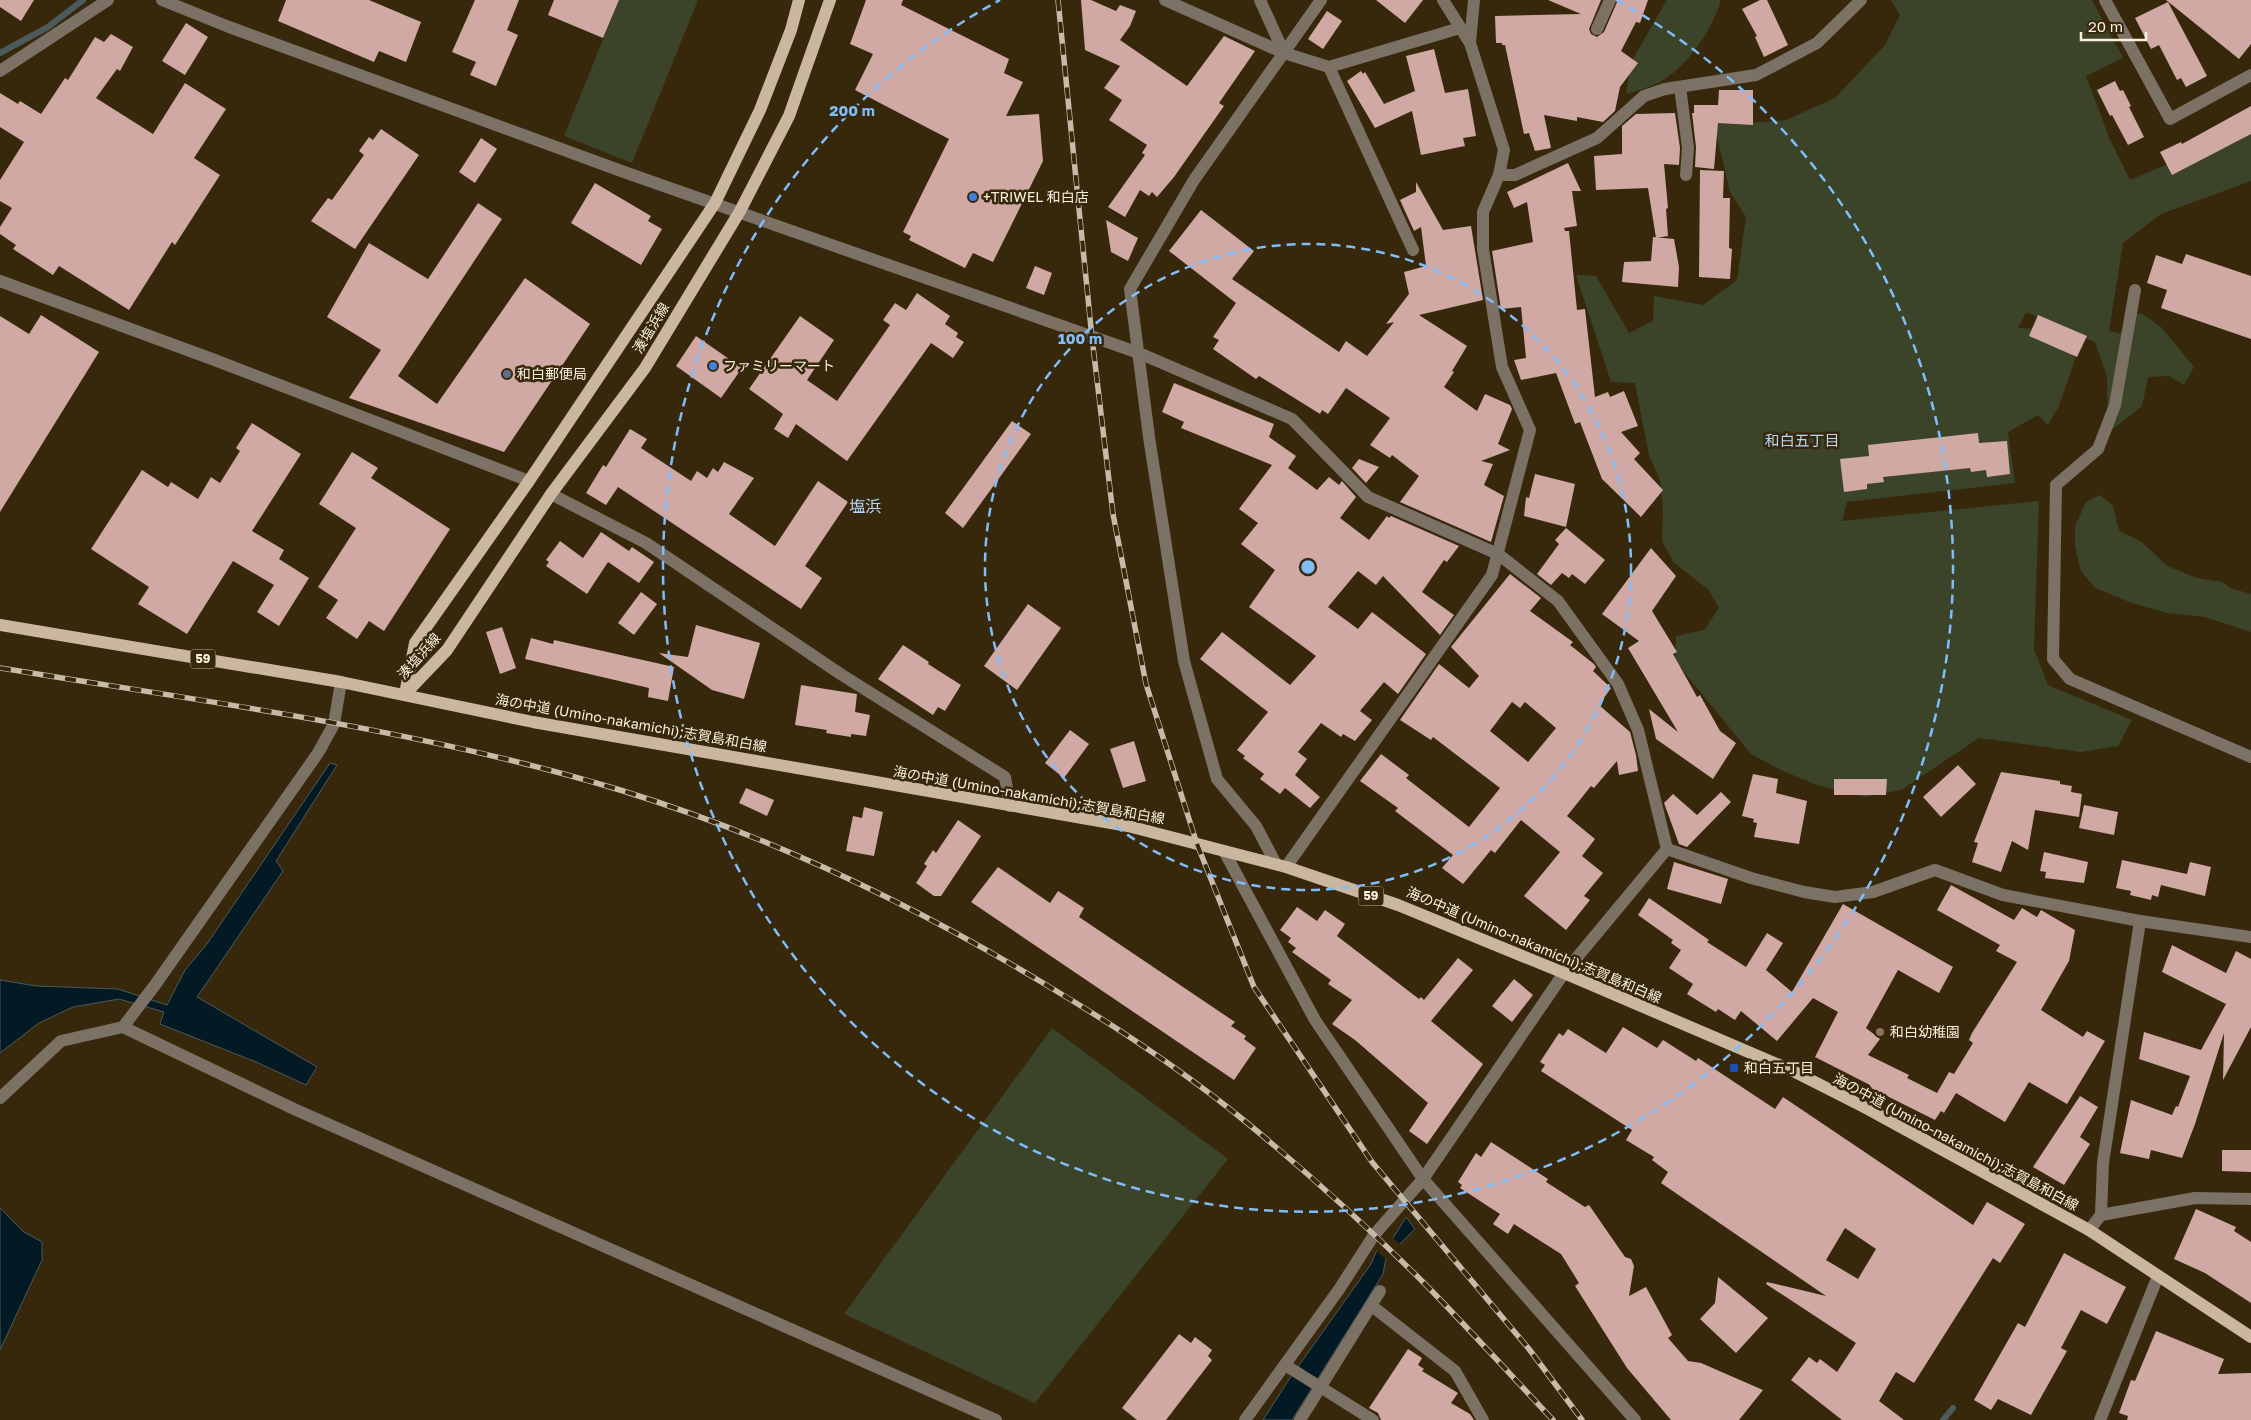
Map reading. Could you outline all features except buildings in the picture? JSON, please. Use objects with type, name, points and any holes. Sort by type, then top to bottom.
[{"type":"main road","name":"湊塩浜線","points":[[405,694],[415,644],[529,481],[715,203],[760,110],[791,30],[799,0]]},
{"type":"main road","name":"湊塩浜線","points":[[405,694],[447,650],[551,494],[645,368],[740,211],[789,116],[830,0]]},
{"type":"main road","name":"海の中道 (Umino-nakamichi);志賀島和白線","points":[[0,625],[341,682],[534,722],[1128,826],[1281,866],[1398,904],[1793,1072],[1866,1108],[2089,1230],[2251,1337]]},
{"type":"street","points":[[0,71],[108,0]]},
{"type":"street","points":[[162,0],[229,27],[615,169],[740,211],[1139,353],[1292,419],[1368,497],[1498,554],[1558,601],[1618,684],[1638,730],[1667,849]]},
{"type":"street","points":[[1165,0],[1284,53],[1329,67],[1460,28]]},
{"type":"street","points":[[1260,0],[1284,53]]},
{"type":"street","points":[[1321,0],[1194,180],[1130,288],[1151,447],[1184,661],[1217,778],[1256,826],[1281,866],[1492,575],[1530,430],[1502,367],[1483,248],[1483,212],[1499,175],[1504,150],[1470,43],[1443,0]]},
{"type":"street","points":[[1470,43],[1474,0]]},
{"type":"street","points":[[1597,29],[1610,0]]},
{"type":"street","points":[[1499,175],[1515,175],[1597,138],[1644,96],[1665,89],[1756,75],[1818,43],[1861,0]]},
{"type":"street","points":[[2105,0],[2170,119],[2251,75]]},
{"type":"street","points":[[1329,67],[1413,250]]},
{"type":"street","points":[[1680,87],[1688,148],[1686,175]]},
{"type":"street","points":[[0,281],[212,359],[529,481]]},
{"type":"street","points":[[2135,290],[2115,405],[2098,449],[2056,485],[2053,659],[2070,679],[2251,757]]},
{"type":"street","points":[[551,494],[646,543],[842,675],[1004,777],[1010,806]]},
{"type":"street","points":[[123,1027],[155,985],[318,752],[334,724],[341,682]]},
{"type":"street","points":[[1667,849],[1751,878],[1804,892],[1835,897],[1873,892],[1934,870],[2003,895],[2140,921],[2251,937]]},
{"type":"street","points":[[1245,1420],[1340,1288],[1374,1235],[1423,1179],[1564,973],[1667,849]]},
{"type":"street","points":[[1224,851],[1315,1020],[1423,1179],[1635,1420]]},
{"type":"street","points":[[2089,1230],[2101,1216],[2103,1163],[2140,921]]},
{"type":"street","points":[[0,1098],[61,1041],[123,1027],[294,1109],[996,1420]]},
{"type":"street","points":[[2101,1216],[2195,1198],[2251,1199]]},
{"type":"street","points":[[2100,1420],[2158,1276]]},
{"type":"street","points":[[1300,1420],[1380,1291]]},
{"type":"street","points":[[1372,1306],[1455,1371],[1483,1420]]},
{"type":"street","points":[[1284,1365],[1373,1420]]},
{"type":"green space","points":[[619,0],[698,0],[632,163],[564,136]]},
{"type":"green space","points":[[1667,0],[1721,0],[1717,12],[1704,36],[1678,69],[1656,84],[1626,94],[1631,62]]},
{"type":"green space","points":[[1891,0],[2092,0],[2123,58],[2086,76],[2110,140],[2130,180],[2251,129],[2251,181],[2161,214],[2123,243],[2109,331],[2121,334],[2125,319],[2141,313],[2161,327],[2194,367],[2184,385],[2169,376],[2148,377],[2142,406],[2108,433],[2107,376],[2095,342],[2026,312],[2018,328],[2061,330],[2075,359],[2059,406],[2048,425],[2038,415],[2008,432],[2015,483],[1847,502],[1842,521],[2039,501],[2034,649],[2048,685],[2132,720],[2118,746],[2081,752],[1979,738],[1901,790],[1865,797],[1817,785],[1783,771],[1751,754],[1675,661],[1676,636],[1704,630],[1719,608],[1708,589],[1674,563],[1662,541],[1663,511],[1660,480],[1649,455],[1635,383],[1611,382],[1576,275],[1596,276],[1629,333],[1653,321],[1654,296],[1703,305],[1737,280],[1746,217],[1730,192],[1712,115],[1750,123],[1786,120],[1835,98],[1885,45],[1900,15]]},
{"type":"green space","points":[[2100,495],[2113,506],[2119,531],[2142,542],[2167,566],[2197,578],[2223,582],[2230,588],[2251,594],[2251,632],[2205,617],[2167,613],[2132,603],[2095,588],[2081,571],[2075,547],[2075,526],[2086,502]]},
{"type":"green space","points":[[1052,1028],[1228,1159],[1035,1403],[844,1314]]},
{"type":"water","points":[[330,763],[337,765],[276,861],[283,871],[197,997],[317,1067],[306,1085],[256,1062],[160,1024],[164,1012],[119,999],[73,1007],[39,1023],[0,1053],[0,980],[36,986],[118,989],[167,1005],[185,970],[207,944]]},
{"type":"water","points":[[0,1208],[24,1232],[42,1242],[42,1260],[0,1350]]},
{"type":"water","points":[[1406,1217],[1415,1229],[1386,1258],[1383,1274],[1292,1420],[1263,1420],[1290,1378],[1371,1264],[1377,1250],[1392,1240]]},
{"type":"pier","points":[[1391,1237],[1402,1246],[1388,1262],[1375,1249]]},
{"type":"waterway","points":[[0,53],[48,27],[83,0]]},
{"type":"waterway","points":[[1943,1420],[1953,1408]]},
{"type":"railway","points":[[1058,0],[1092,338],[1113,514],[1146,684],[1197,844],[1254,987],[1372,1162],[1529,1349],[1582,1420]]},
{"type":"railway","points":[[0,668],[234,705],[467,750],[620,790],[676,808],[786,851],[840,875],[946,928],[997,956],[1125,1034],[1223,1103],[1292,1161],[1382,1242],[1425,1284],[1553,1420]]},
{"type":"place","name":"+TRIWEL 和白店","points":[[973,197]]},
{"type":"place","name":"ファミリーマート","points":[[713,366]]},
{"type":"place","name":"和白郵便局","points":[[507,374]]},
{"type":"place","name":"和白幼稚園","points":[[1880,1032]]},
{"type":"place","name":"和白五丁目","points":[[1734,1068]]},
{"type":"district","name":"和白五丁目","points":[[1802,441]]},
{"type":"district","name":"塩浜","points":[[865,506]]}]
